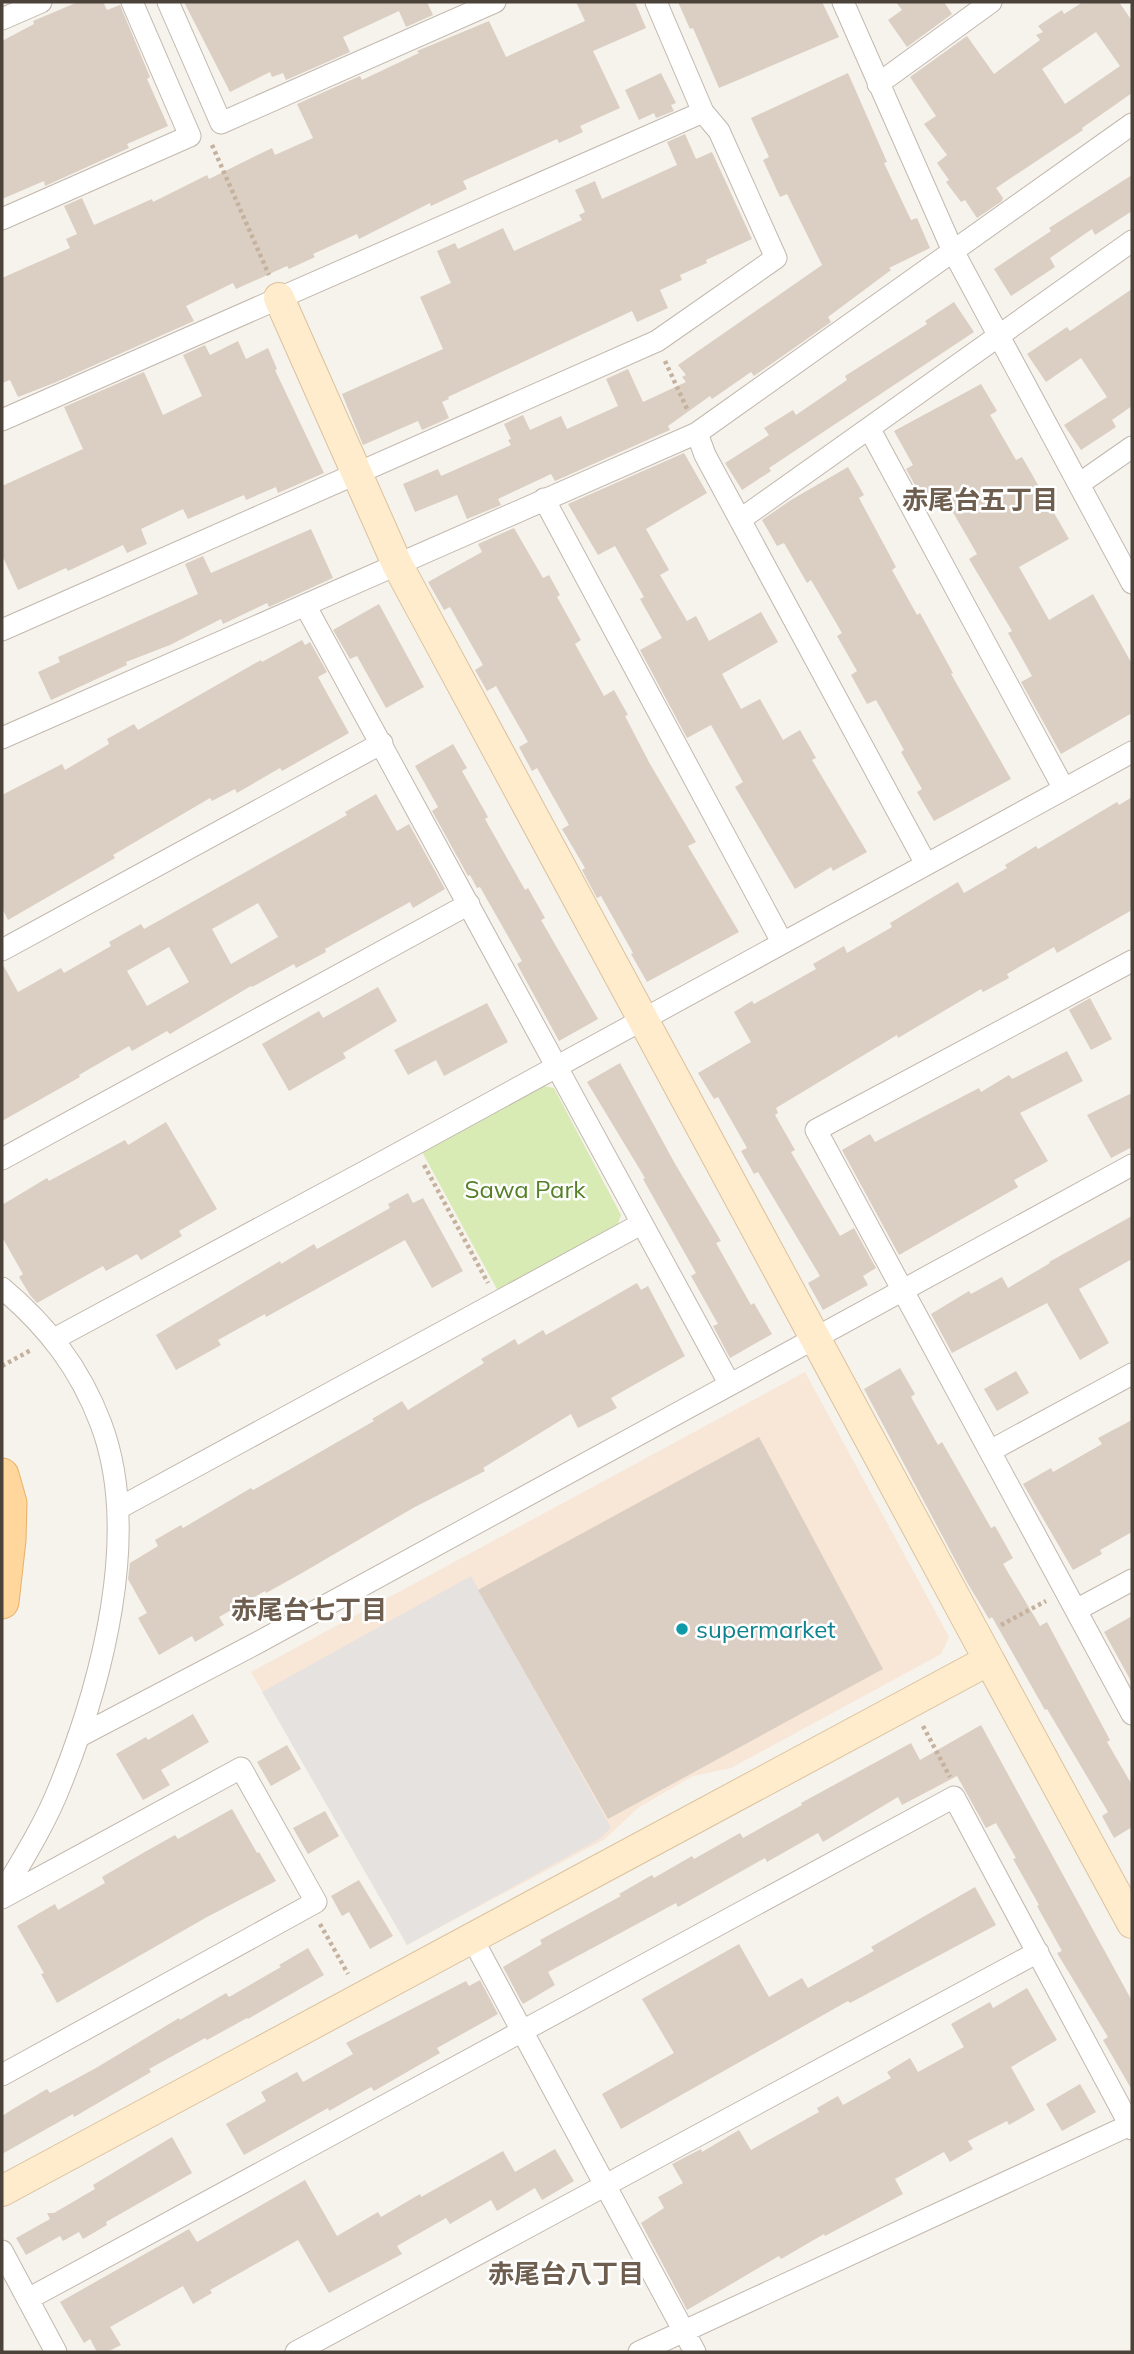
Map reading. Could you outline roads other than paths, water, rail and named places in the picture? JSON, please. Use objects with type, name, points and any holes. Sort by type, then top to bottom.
[{"type":"main road","points":[[2,1475],[10,1503],[2,1602]]},
{"type":"street","points":[[2,19],[41,2]]},
{"type":"street","points":[[2,219],[190,136],[132,2]]},
{"type":"street","points":[[168,2],[221,123],[495,2]]},
{"type":"street","points":[[2,630],[657,341],[776,258],[719,131],[703,112],[656,2]]},
{"type":"street","points":[[843,2],[953,251],[1132,583]]},
{"type":"street","points":[[878,84],[991,2]]},
{"type":"street","points":[[2,420],[703,112]]},
{"type":"street","points":[[2,738],[697,433],[1132,124]]},
{"type":"street","points":[[741,519],[1132,241]]},
{"type":"street","points":[[279,298],[397,564],[1132,1923]]},
{"type":"street","points":[[869,428],[1064,789]]},
{"type":"street","points":[[697,433],[705,455],[926,864]]},
{"type":"street","points":[[1079,484],[1132,447]]},
{"type":"street","points":[[544,499],[782,942]]},
{"type":"street","points":[[305,605],[729,1384]]},
{"type":"street","points":[[2,950],[382,743]]},
{"type":"street","points":[[54,1339],[1132,752]]},
{"type":"street","points":[[2,1159],[469,904]]},
{"type":"street","points":[[1132,961],[816,1130],[1132,1714]]},
{"type":"street","points":[[78,1737],[257,1643],[1132,1165]]},
{"type":"street","points":[[118,1508],[641,1224]]},
{"type":"street","points":[[2,1288],[31,1313],[54,1339],[73,1367],[101,1423],[118,1508],[118,1546],[110,1618],[78,1737],[60,1787],[32,1847],[2,1896]]},
{"type":"street","points":[[990,1451],[1132,1374]]},
{"type":"street","points":[[1076,1610],[1132,1580]]},
{"type":"street","points":[[2,2191],[989,1660]]},
{"type":"street","points":[[2,1896],[241,1768],[316,1902],[2,2074]]},
{"type":"street","points":[[28,2299],[954,1797],[1131,2127],[639,2352]]},
{"type":"street","points":[[472,1938],[695,2352]]},
{"type":"street","points":[[296,2352],[1038,1952]]},
{"type":"street","points":[[2,2251],[57,2352]]},
{"type":"place","name":"supermarket","points":[[682,1629]]},
{"type":"district","name":"赤尾台五丁目","points":[[980,499]]},
{"type":"district","name":"赤尾台七丁目","points":[[309,1609]]},
{"type":"district","name":"赤尾台八丁目","points":[[566,2273]]},
{"type":"park label","name":"Sawa Park","points":[[525,1189]]}]
